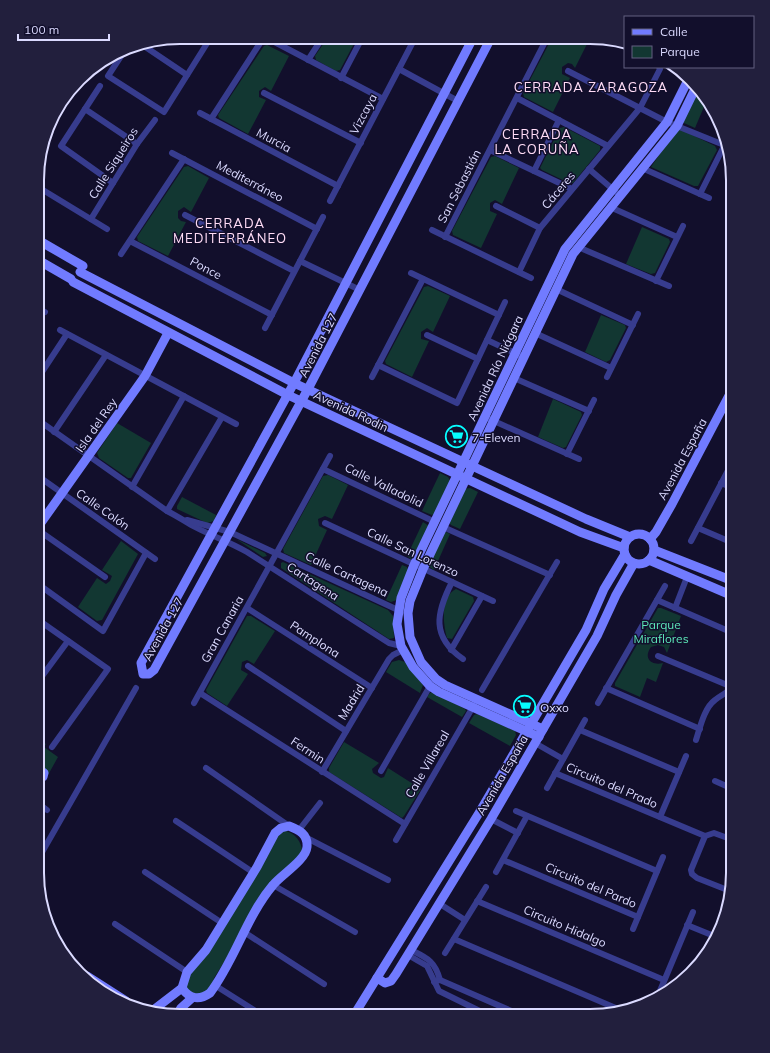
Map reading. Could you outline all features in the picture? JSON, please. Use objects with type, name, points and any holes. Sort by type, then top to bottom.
[{"type":"main road","name":"Avenida 127","points":[[470,44],[288,395],[141,663],[143,674],[149,674],[154,670],[302,401],[487,44]]},
{"type":"main road","name":"Avenida Río Niágara","points":[[489,419],[514,378],[519,355],[535,333],[573,254],[610,207],[616,192],[667,122],[686,84]]},
{"type":"main road","name":"Avenida Río Niágara","points":[[539,736],[529,728],[475,704],[436,679],[428,671],[415,652],[410,637],[408,613],[412,596],[443,527],[462,477],[519,355],[565,249],[616,192],[642,168],[677,126],[694,92]]},
{"type":"main road","name":"Avenida Rodin","points":[[44,244],[112,289],[294,383],[586,519],[630,537]]},
{"type":"main road","name":"Avenida Rodin","points":[[44,264],[106,300],[288,395],[580,532],[625,551]]},
{"type":"main road","points":[[106,300],[112,289]]},
{"type":"main road","name":"Isla del Rey","points":[[44,519],[145,376],[168,333]]},
{"type":"main road","name":"Avenida España","points":[[650,539],[672,504],[726,401]]},
{"type":"main road","name":"Avenida Río Niágara","points":[[462,477],[435,522],[414,565],[401,598],[397,624],[402,648],[413,667],[430,686],[451,698],[475,704]]},
{"type":"main road","points":[[625,551],[634,563],[642,564],[649,560],[654,550],[650,539],[639,534],[630,537]]},
{"type":"main road","name":"Avenida España","points":[[358,1009],[479,812],[586,630],[604,589],[625,551],[630,537]]},
{"type":"main road","points":[[654,550],[726,578]]},
{"type":"main road","points":[[649,560],[726,593]]},
{"type":"main road","name":"Avenida España","points":[[377,978],[385,982],[392,981],[410,953],[491,819],[598,636],[616,595],[634,563]]},
{"type":"main road","points":[[158,1007],[182,988],[187,972],[206,950],[254,873],[275,833],[281,828],[289,826],[302,833],[307,848],[302,858],[273,885],[244,932],[216,986],[203,998],[192,998],[186,994],[182,988]]},
{"type":"main road","points":[[180,1009],[192,998]]},
{"type":"street","points":[[120,58],[108,76],[164,112],[205,44]]},
{"type":"street","points":[[211,118],[259,44]]},
{"type":"street","points":[[277,44],[383,99]]},
{"type":"street","points":[[308,60],[318,44]]},
{"type":"street","points":[[342,78],[359,44]]},
{"type":"street","name":"Vizcaya","points":[[330,201],[411,44]]},
{"type":"street","name":"San Sebastián","points":[[446,237],[544,44]]},
{"type":"street","points":[[148,48],[187,75]]},
{"type":"street","name":"Cáceres","points":[[519,272],[540,228],[640,108],[660,68]]},
{"type":"street","points":[[399,69],[458,100]]},
{"type":"street","points":[[568,71],[667,122],[721,144]]},
{"type":"street","points":[[100,86],[61,146],[113,183]]},
{"type":"street","points":[[264,93],[361,143]]},
{"type":"street","points":[[517,98],[608,146]]},
{"type":"street","points":[[85,109],[137,144]]},
{"type":"street","name":"Murcia","points":[[200,113],[338,186]]},
{"type":"street","name":"Calle Siqueiros","points":[[91,219],[137,144],[155,120]]},
{"type":"street","points":[[534,171],[560,120]]},
{"type":"street","points":[[700,194],[722,149]]},
{"type":"street","points":[[490,150],[572,189]]},
{"type":"street","name":"Mediterráneo","points":[[172,153],[317,229]]},
{"type":"street","points":[[121,254],[184,159]]},
{"type":"street","points":[[642,168],[709,198]]},
{"type":"street","points":[[589,169],[616,192]]},
{"type":"street","points":[[44,191],[107,229]]},
{"type":"street","points":[[496,206],[540,228]]},
{"type":"street","points":[[610,207],[677,237]]},
{"type":"street","points":[[185,215],[294,271]]},
{"type":"street","points":[[265,328],[323,218]]},
{"type":"street","points":[[656,281],[682,226]]},
{"type":"street","points":[[432,230],[531,278]]},
{"type":"street","name":"Ponce","points":[[130,241],[272,315]]},
{"type":"street","points":[[578,246],[669,286]]},
{"type":"street","points":[[300,261],[360,290]]},
{"type":"street","points":[[411,273],[499,315]]},
{"type":"street","points":[[372,377],[423,279]]},
{"type":"street","points":[[556,289],[633,324]]},
{"type":"street","points":[[378,365],[457,403],[505,302]]},
{"type":"street","points":[[607,377],[638,314]]},
{"type":"street","points":[[60,330],[236,424]]},
{"type":"street","points":[[535,333],[611,368]]},
{"type":"street","points":[[44,369],[67,334]]},
{"type":"street","points":[[427,335],[478,359]]},
{"type":"street","points":[[487,340],[519,355]]},
{"type":"street","points":[[54,432],[106,355]]},
{"type":"street","points":[[514,378],[589,411]]},
{"type":"street","points":[[132,486],[184,396]]},
{"type":"street","points":[[567,454],[594,400]]},
{"type":"street","points":[[167,511],[222,417]]},
{"type":"street","points":[[489,419],[579,459]]},
{"type":"street","name":"Cartagena","points":[[44,424],[167,511],[185,520],[277,553],[286,558]]},
{"type":"street","points":[[277,553],[330,456]]},
{"type":"street","name":"Calle Valladolid","points":[[323,468],[435,522]]},
{"type":"street","points":[[691,542],[726,474]]},
{"type":"street","name":"Calle Colón","points":[[44,480],[155,559]]},
{"type":"street","points":[[721,483],[726,485]]},
{"type":"street","name":"Calle San Lorenzo","points":[[325,523],[493,601]]},
{"type":"street","points":[[443,527],[550,575]]},
{"type":"street","points":[[698,528],[726,540]]},
{"type":"street","points":[[44,534],[105,577]]},
{"type":"street","name":"Cartagena","points":[[228,536],[270,566],[389,643],[402,648]]},
{"type":"street","points":[[44,588],[103,631],[146,552]]},
{"type":"street","name":"Gran Canaria","points":[[194,703],[277,553]]},
{"type":"street","name":"Calle Cartagena","points":[[286,558],[398,610]]},
{"type":"street","points":[[482,690],[557,562]]},
{"type":"street","points":[[675,608],[687,577]]},
{"type":"street","points":[[452,582],[444,598],[439,615],[442,636],[451,650],[463,659]]},
{"type":"street","points":[[598,703],[665,586]]},
{"type":"street","points":[[451,650],[482,596]]},
{"type":"street","points":[[657,600],[726,630]]},
{"type":"street","name":"Pamplona","points":[[246,608],[372,688]]},
{"type":"street","points":[[44,623],[108,669],[52,747]]},
{"type":"street","points":[[44,673],[68,641]]},
{"type":"street","name":"Madrid","points":[[322,772],[389,659],[402,648]]},
{"type":"street","points":[[658,656],[726,684]]},
{"type":"street","points":[[248,666],[346,731]]},
{"type":"street","points":[[381,771],[430,686]]},
{"type":"street","points":[[44,849],[136,688]]},
{"type":"street","points":[[606,688],[700,729]]},
{"type":"street","name":"Fermin","points":[[200,693],[405,824]]},
{"type":"street","points":[[696,740],[709,706],[715,700],[726,694]]},
{"type":"street","name":"Calle Villareal","points":[[396,840],[475,704]]},
{"type":"street","name":"Circuito del Prado","points":[[546,788],[586,720]]},
{"type":"street","points":[[580,730],[679,772]]},
{"type":"street","name":"Circuito del Prado","points":[[539,736],[563,759]]},
{"type":"street","name":"Circuito del Prado","points":[[660,817],[686,756]]},
{"type":"street","points":[[206,768],[289,826]]},
{"type":"street","name":"Circuito del Prado","points":[[555,773],[705,836],[714,833],[726,837]]},
{"type":"street","points":[[715,781],[726,786]]},
{"type":"street","points":[[320,803],[302,833],[388,880]]},
{"type":"street","points":[[44,807],[48,810]]},
{"type":"street","points":[[516,812],[657,871]]},
{"type":"street","points":[[496,872],[527,816]]},
{"type":"street","points":[[491,819],[518,833]]},
{"type":"street","points":[[176,821],[254,873]]},
{"type":"street","points":[[705,836],[691,870],[692,874],[696,878],[725,889]]},
{"type":"street","name":"Circuito del Pardo","points":[[503,860],[638,916],[663,857]]},
{"type":"street","points":[[145,872],[222,923]]},
{"type":"street","points":[[273,885],[355,932]]},
{"type":"street","points":[[445,953],[486,887]]},
{"type":"street","name":"Circuito Hidalgo","points":[[477,901],[664,980]]},
{"type":"street","points":[[440,904],[466,920]]},
{"type":"street","points":[[660,989],[693,912]]},
{"type":"street","points":[[633,929],[638,916]]},
{"type":"street","points":[[115,924],[187,972]]},
{"type":"street","points":[[687,926],[711,935]]},
{"type":"street","points":[[244,932],[324,984]]},
{"type":"street","points":[[454,939],[612,1007]]},
{"type":"street","points":[[410,953],[427,966],[437,981],[439,991],[475,1009]]},
{"type":"street","points":[[437,981],[504,1009]]},
{"type":"street","points":[[216,986],[252,1009]]},
{"type":"green space","points":[[323,44],[354,44],[340,70],[336,71],[316,60],[315,56]]},
{"type":"green space","points":[[549,44],[587,44],[575,68],[572,64],[568,63],[562,67],[562,74],[570,78],[553,112],[524,97],[523,93]]},
{"type":"green space","points":[[267,45],[289,56],[271,91],[265,87],[259,91],[259,97],[266,100],[248,134],[219,118],[218,115],[264,46]]},
{"type":"green space","points":[[696,96],[704,107],[695,128],[684,123],[684,120]]},
{"type":"green space","points":[[564,127],[600,146],[600,150],[573,183],[569,183],[540,168],[560,128]]},
{"type":"green space","points":[[680,129],[715,146],[717,150],[698,186],[694,186],[651,167],[676,130]]},
{"type":"green space","points":[[495,156],[519,168],[502,204],[495,200],[490,203],[490,211],[497,214],[481,248],[453,235],[452,231],[491,157]]},
{"type":"green space","points":[[188,166],[209,178],[191,212],[184,207],[178,211],[178,218],[181,221],[186,222],[168,256],[138,241],[137,237],[184,167]]},
{"type":"green space","points":[[642,227],[669,239],[670,242],[655,273],[651,274],[626,264]]},
{"type":"green space","points":[[428,286],[450,296],[433,332],[427,328],[421,332],[421,339],[429,341],[412,377],[386,364],[385,361],[424,287]]},
{"type":"green space","points":[[601,315],[625,325],[626,328],[610,360],[606,362],[585,352]]},
{"type":"green space","points":[[553,399],[581,412],[582,415],[566,447],[563,448],[538,437]]},
{"type":"green space","points":[[117,423],[151,443],[131,478],[128,478],[99,458],[97,453]]},
{"type":"green space","points":[[440,473],[448,477],[451,482],[435,514],[432,515],[422,511]]},
{"type":"green space","points":[[328,475],[348,485],[332,519],[325,516],[318,519],[319,526],[327,530],[311,565],[284,553],[283,549],[323,476]]},
{"type":"green space","points":[[470,488],[478,492],[460,529],[451,525],[449,522],[464,489]]},
{"type":"green space","points":[[182,497],[216,515],[214,521],[207,523],[177,509]]},
{"type":"green space","points":[[423,522],[429,526],[413,558],[411,559],[407,556]]},
{"type":"green space","points":[[446,532],[450,534],[434,570],[428,566],[443,533]]},
{"type":"green space","points":[[236,539],[265,553],[267,556],[263,557]]},
{"type":"green space","points":[[121,541],[138,554],[102,620],[97,621],[78,607],[97,578],[106,584],[110,581],[112,576],[102,570]]},
{"type":"green space","points":[[283,562],[388,610],[393,616],[394,638],[389,639],[281,568],[281,563]]},
{"type":"green space","points":[[402,565],[407,567],[408,570],[397,600],[391,602],[386,600]]},
{"type":"green space","points":[[456,589],[473,597],[474,601],[452,639],[447,638],[444,626],[444,611],[447,598]]},
{"type":"green space","name":"Parque Miraflores","points":[[658,608],[681,616],[667,653],[664,647],[658,645],[651,647],[648,658],[655,663],[663,663],[656,682],[647,678],[640,697],[615,686],[615,683]]},
{"type":"green space","points":[[247,616],[251,616],[275,631],[254,664],[247,660],[242,662],[241,670],[248,674],[227,706],[207,693],[206,690]]},
{"type":"green space","points":[[399,660],[405,662],[423,685],[420,693],[386,672],[392,662]]},
{"type":"green space","points":[[433,692],[465,709],[466,711],[462,717],[427,697]]},
{"type":"green space","points":[[477,714],[515,731],[516,735],[510,746],[469,723],[474,715]]},
{"type":"green space","points":[[344,742],[379,763],[372,769],[373,773],[381,778],[384,777],[388,768],[421,789],[402,818],[329,772],[329,768]]},
{"type":"green space","points":[[44,747],[58,757],[48,775],[44,768]]},
{"type":"green space","points":[[284,830],[297,838],[303,853],[281,872],[214,978],[212,986],[202,996],[184,990],[184,972],[198,961],[276,834]]},
{"type":"place","name":"7-Eleven","points":[[456,437]]},
{"type":"place","name":"Oxxo","points":[[525,707]]},
{"type":"district","name":"CERRADA ZARAGOZA","points":[[591,87]]},
{"type":"district","name":"CERRADA LA CORUÑA","points":[[537,142]]},
{"type":"district","name":"CERRADA MEDITERRÁNEO","points":[[230,230]]}]
